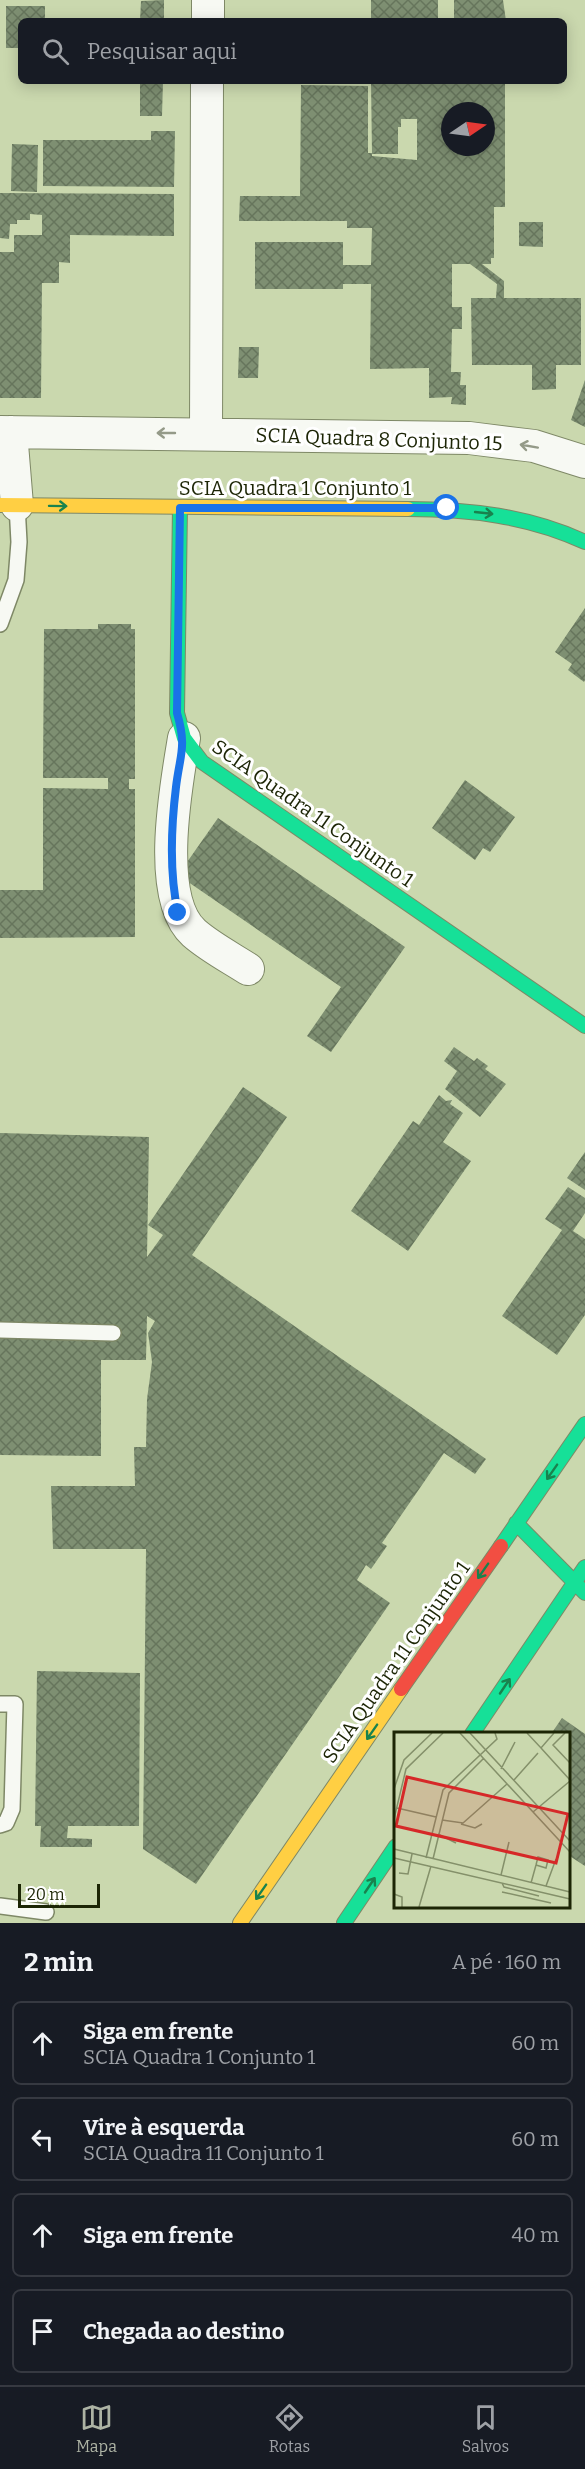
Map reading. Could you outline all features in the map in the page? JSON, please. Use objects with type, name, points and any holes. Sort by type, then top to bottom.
[{"type":"street","points":[[208,0],[208,18]]},
{"type":"street","points":[[206,434],[207,84]]},
{"type":"street","points":[[6,432],[9,505]]},
{"type":"street","name":"SCIA Quadra 8 Conjunto 15","points":[[6,432],[469,438],[534,446],[585,462]]},
{"type":"street","name":"SCIA Quadra 1 Conjunto 1","points":[[9,505],[180,508],[447,508],[514,516],[570,534],[585,542]]},
{"type":"street","name":"SCIA Quadra 11 Conjunto 1","points":[[180,508],[177,713],[184,738],[202,762],[585,1026]]},
{"type":"street","points":[[184,738],[176,788],[171,882],[178,913],[194,933],[248,969]]},
{"type":"street","name":"SCIA Quadra 11 Conjunto 1","points":[[240,1923],[585,1424]]},
{"type":"street","points":[[516,1523],[585,1593]]},
{"type":"street","points":[[473,1732],[585,1567]]},
{"type":"street","points":[[344,1923],[394,1849]]},
{"type":"lane","points":[[0,624],[16,580],[19,542],[9,505]]},
{"type":"lane","points":[[0,1330],[113,1333]]},
{"type":"lane","points":[[0,1704],[15,1704],[12,1809],[6,1823],[0,1825]]},
{"type":"lane","points":[[0,1906],[46,1912]]},
{"type":"building","points":[[164,0],[164,18],[140,18],[141,1]]},
{"type":"building","points":[[371,0],[438,0],[438,18],[371,18]]},
{"type":"building","points":[[454,0],[503,0],[506,18],[454,18]]},
{"type":"building","points":[[6,6],[45,6],[45,18],[18,18],[18,48],[6,48]]},
{"type":"building","points":[[140,84],[163,84],[162,116],[140,116]]},
{"type":"building","points":[[371,84],[505,84],[505,207],[494,207],[494,258],[491,258],[491,264],[482,264],[504,281],[504,298],[581,298],[581,365],[556,365],[556,389],[532,390],[532,365],[472,365],[471,298],[496,298],[497,284],[470,264],[452,264],[452,307],[462,307],[462,329],[452,329],[451,372],[461,372],[460,385],[466,385],[466,405],[451,404],[452,397],[429,398],[429,368],[370,369],[371,284],[343,284],[343,289],[255,289],[255,242],[343,242],[343,265],[371,265],[372,228],[347,228],[347,221],[239,221],[240,196],[300,196],[301,85],[368,86],[368,153],[372,153]],"holes":[[[401,119],[417,119],[417,160],[372,156],[372,154],[398,154],[398,127],[401,127]]]},
{"type":"building","points":[[151,131],[175,131],[174,187],[43,186],[43,140],[151,140]]},
{"type":"building","points":[[12,144],[38,145],[37,192],[11,191]]},
{"type":"building","points":[[0,193],[174,194],[174,236],[70,235],[70,263],[59,262],[59,283],[42,283],[41,398],[0,398],[0,252],[14,252],[14,235],[42,235],[42,215],[30,214],[30,220],[17,220],[17,224],[10,224],[9,239],[0,238]]},
{"type":"building","points":[[519,222],[543,222],[543,247],[519,246]]},
{"type":"building","points":[[239,347],[259,347],[258,378],[238,378]]},
{"type":"building","points":[[585,380],[585,427],[571,420]]},
{"type":"building","points":[[585,608],[584,682],[568,670],[572,664],[555,652]]},
{"type":"building","points":[[98,624],[131,624],[131,629],[135,629],[135,779],[129,779],[129,789],[135,789],[135,937],[0,938],[0,890],[43,890],[43,788],[108,789],[108,778],[43,778],[44,629],[98,629]]},
{"type":"building","points":[[465,780],[515,817],[490,852],[483,848],[475,860],[432,828]]},
{"type":"building","points":[[218,818],[405,947],[331,1052],[307,1036],[341,987],[178,875]]},
{"type":"building","points":[[454,1047],[474,1061],[477,1058],[488,1066],[485,1069],[506,1084],[480,1117],[445,1089],[457,1071],[444,1061]]},
{"type":"building","points":[[243,1087],[287,1117],[192,1255],[486,1459],[475,1474],[444,1453],[382,1543],[387,1546],[371,1569],[366,1565],[357,1580],[390,1603],[196,1884],[143,1849],[146,1549],[53,1549],[51,1486],[135,1486],[134,1447],[146,1447],[147,1399],[152,1362],[148,1333],[155,1321],[147,1316],[146,1360],[101,1360],[101,1456],[0,1455],[0,1133],[149,1137],[147,1257],[163,1235],[148,1225]]},
{"type":"building","points":[[439,1095],[446,1101],[452,1100],[450,1104],[463,1113],[443,1142],[471,1161],[408,1251],[351,1211],[413,1121],[419,1125]]},
{"type":"building","points":[[585,1152],[585,1190],[567,1178]]},
{"type":"building","points":[[568,1187],[585,1198],[585,1213],[573,1231],[585,1239],[585,1315],[557,1355],[502,1316],[562,1230],[545,1219]]},
{"type":"building","points":[[37,1671],[140,1673],[139,1826],[68,1826],[67,1838],[92,1839],[92,1847],[40,1847],[41,1826],[35,1826]]},
{"type":"building","points":[[562,1718],[585,1734],[585,1866],[570,1856],[570,1732],[552,1732]]},
{"type":"traffic: fast","points":[[180,508],[177,713],[184,738],[202,762],[585,1026]]},
{"type":"traffic: fast","points":[[408,509],[454,510],[520,520],[585,542]]},
{"type":"traffic: fast","points":[[501,1546],[585,1424]]},
{"type":"traffic: fast","points":[[516,1523],[585,1593]]},
{"type":"traffic: fast","points":[[473,1732],[585,1567]]},
{"type":"traffic: fast","points":[[344,1923],[394,1849]]},
{"type":"traffic: slow","points":[[0,505],[408,509]]},
{"type":"traffic: slow","points":[[240,1923],[401,1689]]},
{"type":"traffic: jam","points":[[401,1689],[501,1546]]},
{"type":"route","points":[[178,913],[171,882],[176,788],[184,738],[177,713],[180,508],[447,508]]}]
